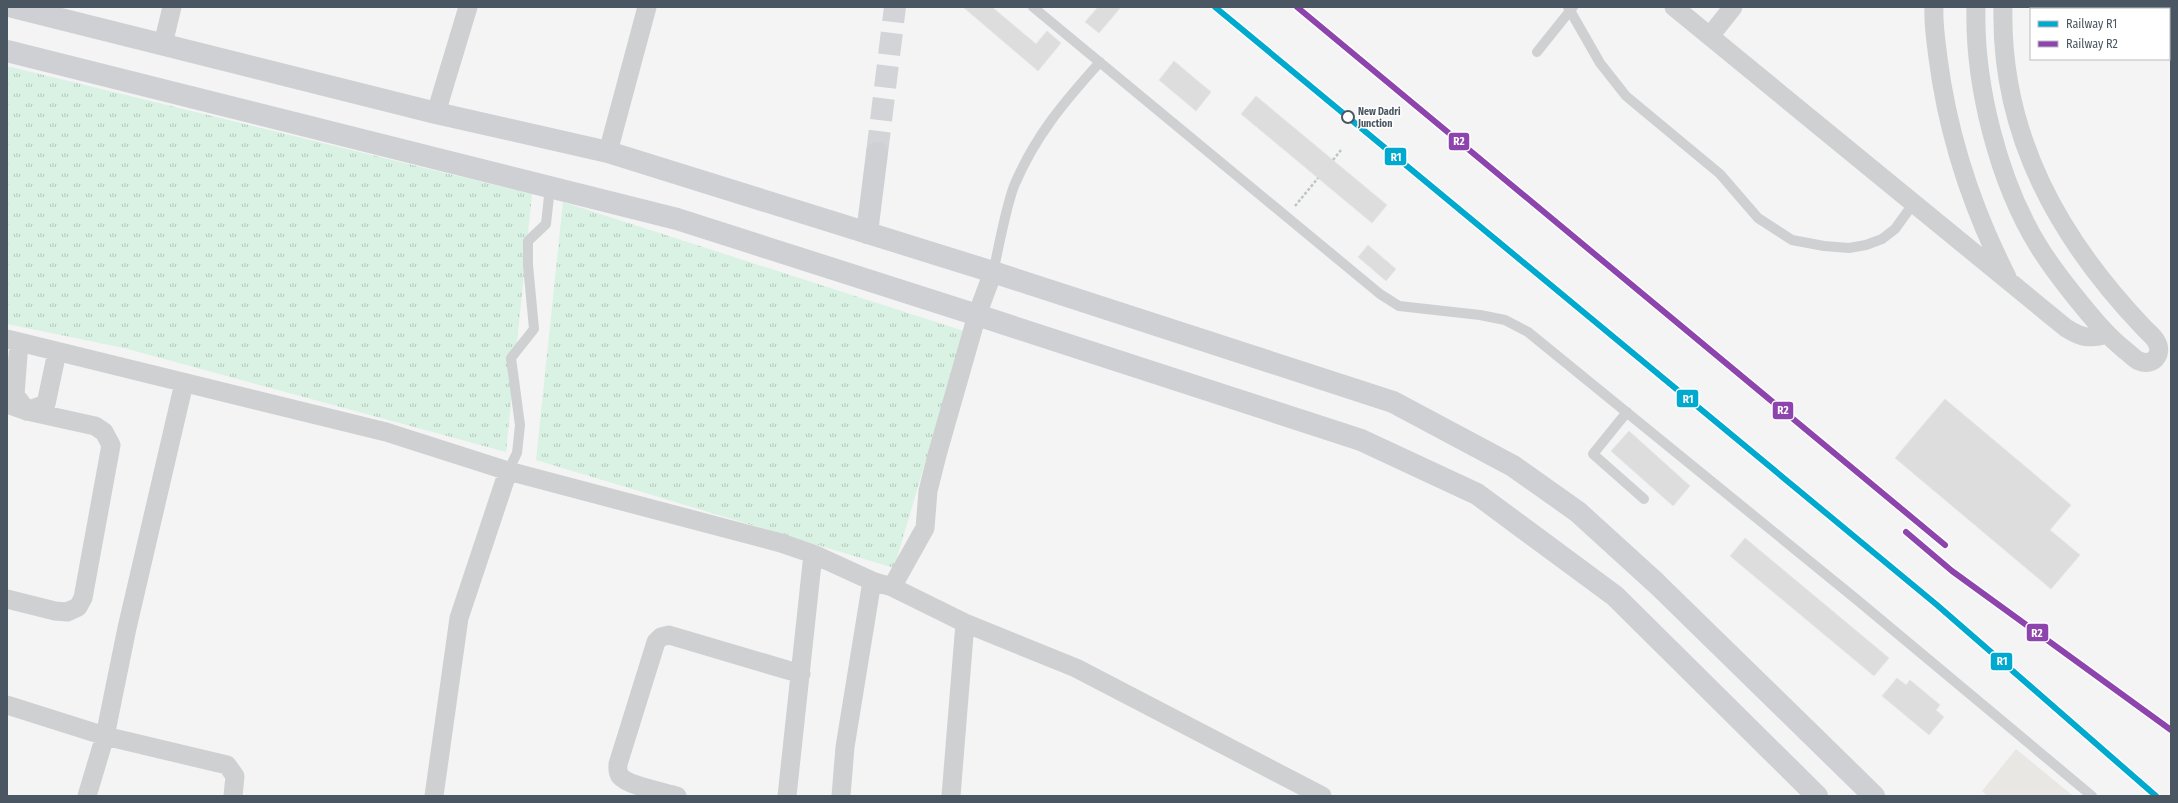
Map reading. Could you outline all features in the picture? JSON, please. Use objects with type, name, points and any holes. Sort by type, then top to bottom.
[{"type":"street","points":[[163,44],[172,7]]},
{"type":"street","points":[[436,113],[468,7]]},
{"type":"street","points":[[608,152],[647,7]]},
{"type":"street","points":[[1674,7],[2010,284],[2080,337],[2093,338],[2108,334]]},
{"type":"street","points":[[1710,36],[1732,7]]},
{"type":"street","points":[[1934,7],[1941,86],[1961,169],[1990,244],[2010,284]]},
{"type":"street","points":[[1976,7],[1978,68],[1986,112],[2000,160],[2018,205],[2042,252],[2086,311],[2108,334],[2140,362],[2150,362],[2158,358],[2160,351],[2156,341],[2106,286],[2085,260],[2067,232],[2047,195],[2027,150],[2010,96],[2002,31],[2003,7]]},
{"type":"street","points":[[18,8],[436,113],[608,152],[993,272],[1392,402],[1513,466],[1578,512],[1656,582],[1874,796]]},
{"type":"street","points":[[7,51],[677,219],[1361,440],[1477,494],[1615,596],[1817,796]]},
{"type":"street","points":[[867,233],[877,153]]},
{"type":"street","points":[[892,587],[925,528],[928,491],[937,455],[977,315],[993,272]]},
{"type":"street","points":[[27,411],[15,395],[13,341],[386,432],[508,471],[781,543],[813,554],[872,581],[892,587],[965,623],[1076,668],[1322,796]]},
{"type":"street","points":[[27,411],[46,404],[58,352]]},
{"type":"street","points":[[87,796],[105,736],[127,628],[184,382]]},
{"type":"street","points":[[7,404],[27,411],[95,426],[104,432],[111,445],[83,598],[78,607],[67,612],[55,611],[7,599]]},
{"type":"street","points":[[434,796],[459,618],[508,471]]},
{"type":"street","points":[[787,796],[813,554]]},
{"type":"street","points":[[841,796],[846,747],[872,581]]},
{"type":"street","points":[[951,796],[965,623]]},
{"type":"street","points":[[677,796],[628,782],[621,777],[618,772],[618,764],[656,642],[661,637],[669,635],[801,674]]},
{"type":"street","points":[[7,705],[105,736],[227,765],[235,776],[233,796]]},
{"type":"lane","points":[[1033,7],[1380,294],[1399,306],[1480,315],[1505,320],[1528,332],[2092,796]]},
{"type":"lane","points":[[1537,52],[1571,8],[1600,64],[1626,96],[1720,174],[1758,218],[1792,240],[1824,246],[1849,248],[1866,245],[1882,239],[1896,229],[1914,204]]},
{"type":"lane","points":[[993,272],[1014,188],[1037,139],[1065,100],[1100,62]]},
{"type":"lane","points":[[508,471],[517,452],[520,425],[511,358],[534,329],[528,265],[528,241],[546,224],[550,187]]},
{"type":"lane","points":[[1627,412],[1593,454],[1644,499]]},
{"type":"path","points":[[1333,160],[1341,150]]},
{"type":"path","points":[[1287,216],[1318,178]]},
{"type":"shaded area","points":[[2016,749],[2072,795],[1987,796],[1982,791]]},
{"type":"green space","points":[[7,66],[532,194],[506,452],[124,348],[7,324]]},
{"type":"green space","points":[[563,202],[964,331],[894,568],[536,460]]},
{"type":"building","points":[[963,7],[992,7],[1036,44],[1047,31],[1061,43],[1038,71]]},
{"type":"building","points":[[1098,7],[1121,7],[1099,33],[1085,22]]},
{"type":"building","points":[[1174,61],[1211,92],[1196,111],[1159,80]]},
{"type":"building","points":[[1256,96],[1387,205],[1372,223],[1241,114]]},
{"type":"building","points":[[1368,245],[1396,269],[1386,281],[1358,257]]},
{"type":"building","points":[[1945,399],[2071,505],[2050,530],[2080,555],[2051,589],[1895,458]]},
{"type":"building","points":[[1629,431],[1690,486],[1673,506],[1611,451]]},
{"type":"building","points":[[1745,538],[1889,658],[1874,676],[1730,556]]},
{"type":"building","points":[[1897,678],[1906,685],[1910,680],[1940,705],[1936,710],[1944,717],[1929,735],[1882,696]]},
{"type":"tunnel","points":[[877,153],[895,7]]},
{"type":"rail line","name":"R1","points":[[1215,7],[1937,605],[2156,796]]},
{"type":"rail line","name":"R2","points":[[1297,7],[1945,545]]},
{"type":"rail line","name":"R2","points":[[1906,532],[1952,571],[2171,730]]},
{"type":"place","name":"New Dadri Junction","points":[[1348,117]]}]
